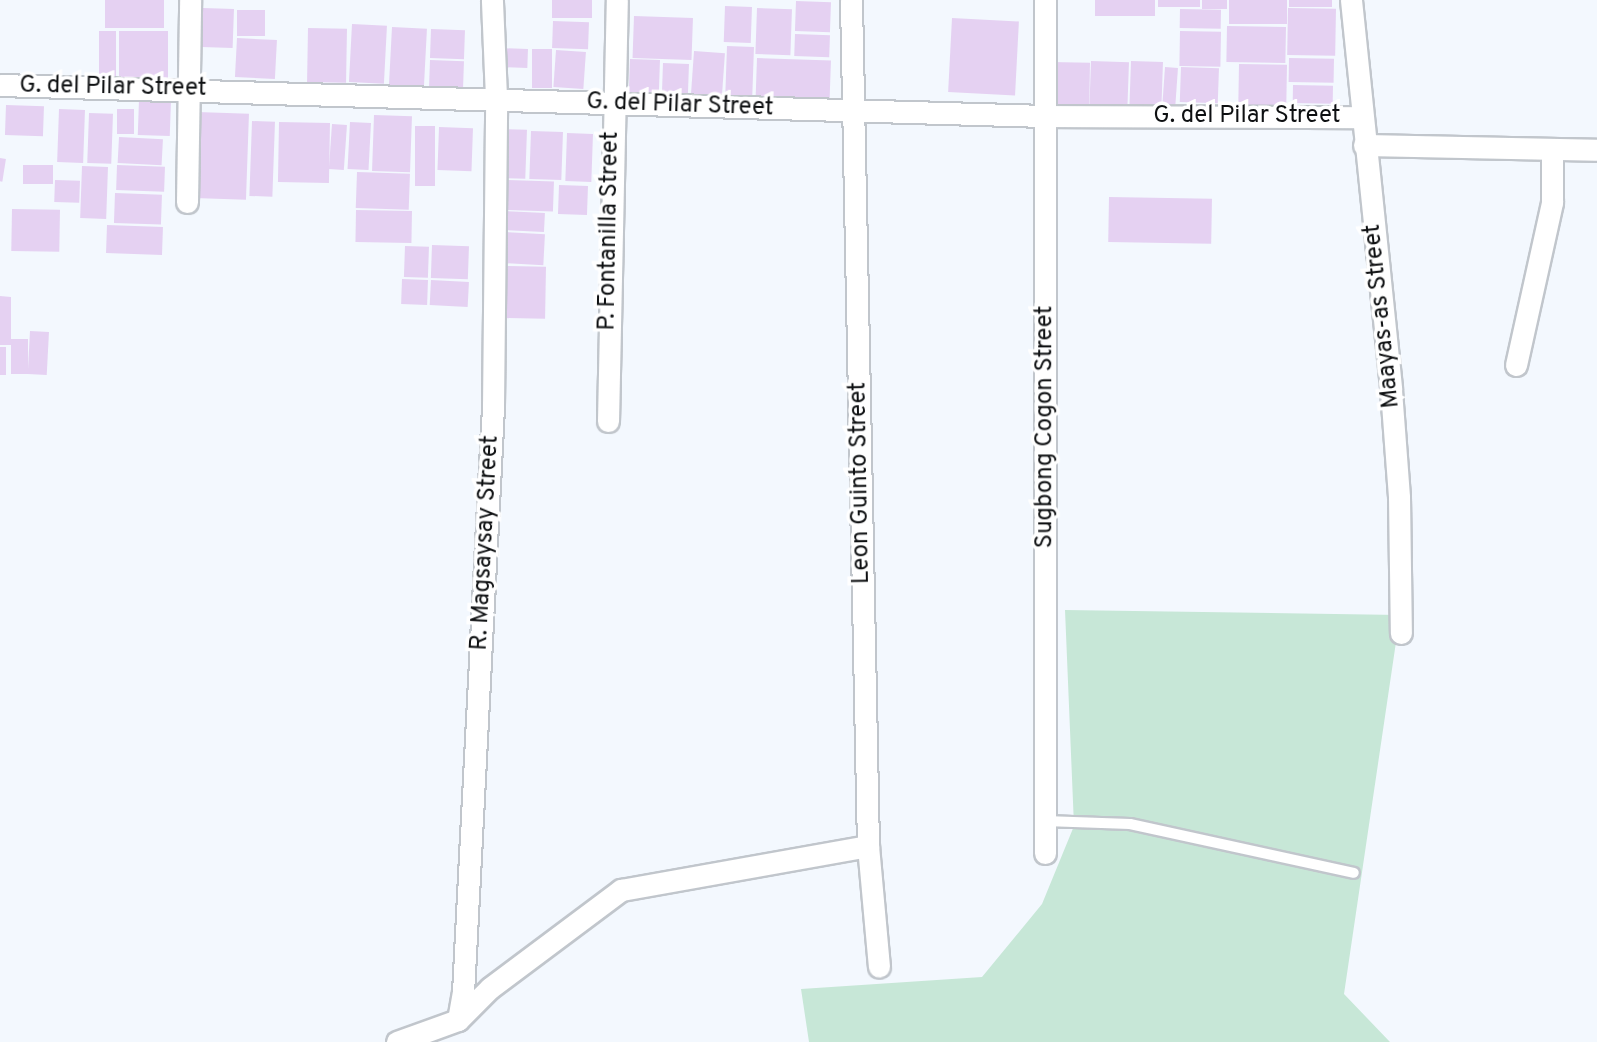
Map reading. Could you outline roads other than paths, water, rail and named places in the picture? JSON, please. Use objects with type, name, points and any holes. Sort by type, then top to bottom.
[{"type":"street","points":[[187,202],[190,0]]},
{"type":"street","name":"R. Magsaysay Street","points":[[458,1020],[493,407],[496,97],[492,0]]},
{"type":"street","name":"P. Fontanilla Street","points":[[608,421],[611,106],[617,0]]},
{"type":"street","name":"Leon Guinto Street","points":[[851,0],[868,846],[879,966]]},
{"type":"street","name":"Sugbong Cogon Street","points":[[1045,0],[1045,853]]},
{"type":"street","name":"Maayas-as Street","points":[[1351,0],[1360,117],[1399,497],[1401,633]]},
{"type":"street","name":"G. del Pilar Street","points":[[0,85],[496,97],[611,106],[1046,117],[1360,117]]},
{"type":"street","points":[[1364,145],[1597,150]]},
{"type":"street","points":[[1516,365],[1552,202],[1552,149]]},
{"type":"street","points":[[397,1042],[458,1020],[490,988],[621,890],[868,846]]},
{"type":"lane","points":[[1045,821],[1130,824],[1354,873]]}]
